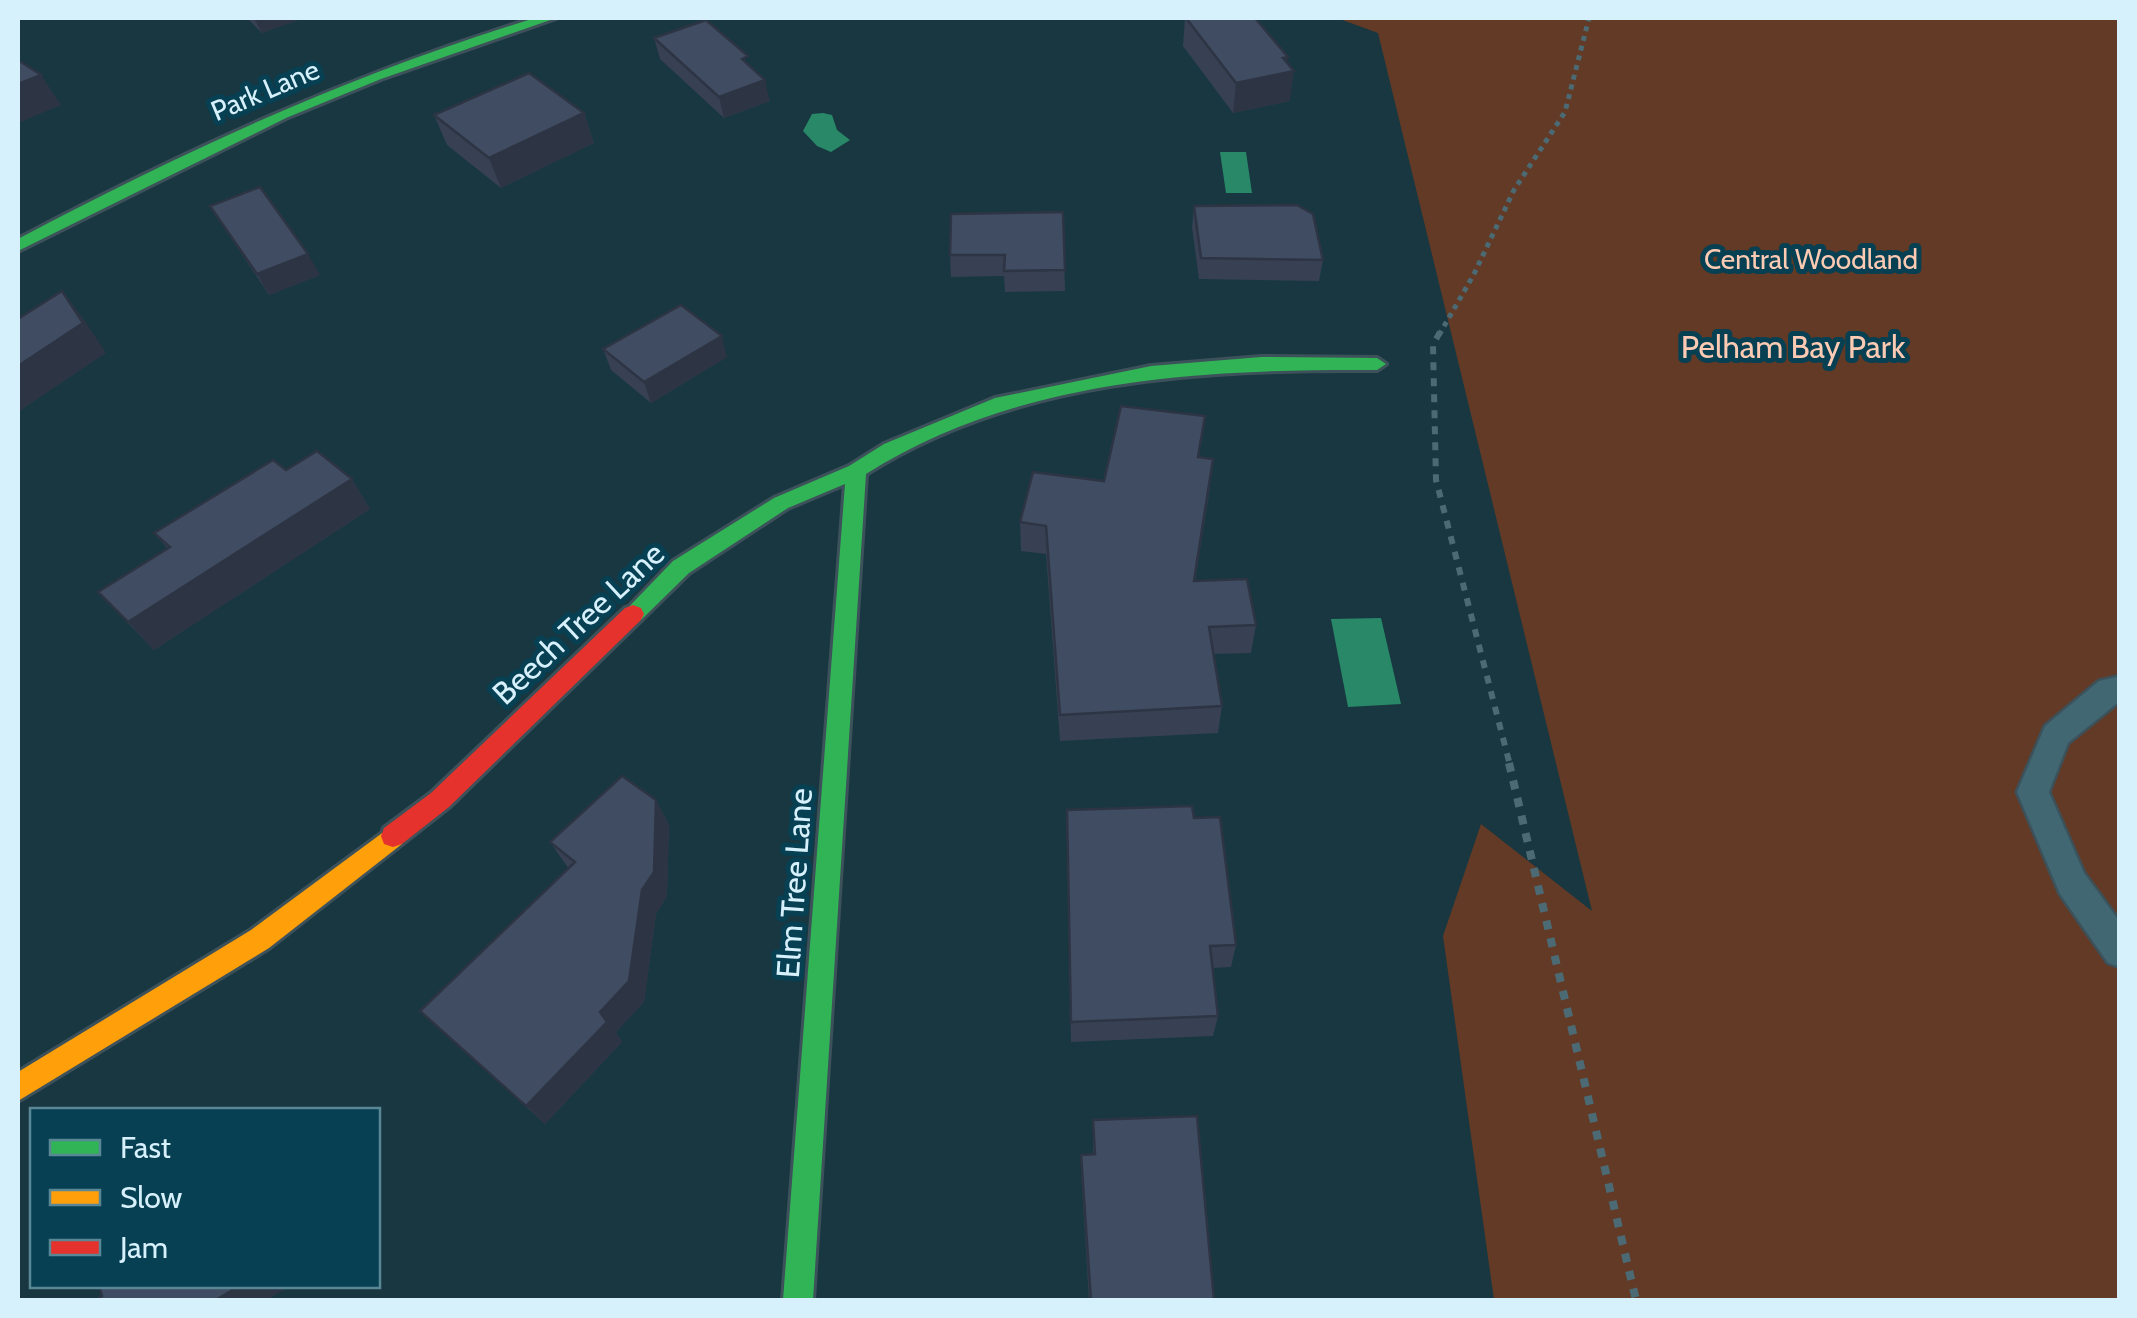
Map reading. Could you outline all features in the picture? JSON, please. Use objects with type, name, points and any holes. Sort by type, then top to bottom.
[{"type":"street","name":"Park Lane","points":[[18,246],[164,168],[294,108],[431,55],[549,18]]},
{"type":"street","name":"Beech Tree Lane","points":[[18,1087],[260,940],[440,800],[681,567],[781,503],[1002,404],[1150,372],[1262,363],[1377,364]]},
{"type":"street","name":"Elm Tree Lane","points":[[798,1300],[856,470]]},
{"type":"lane","points":[[2120,688],[2110,690],[2056,735],[2033,792],[2072,884],[2120,952]]},
{"type":"path","points":[[1589,18],[1565,112],[1514,190],[1434,345],[1436,480],[1537,870],[1636,1300]]},
{"type":"green space","name":"Pelham Bay Park","points":[[1337,18],[2119,18],[2119,1300],[1494,1300],[1443,936],[1481,824],[1592,911],[1378,33]]},
{"type":"shaded area","points":[[812,114],[832,115],[837,130],[850,140],[831,152],[817,146],[803,131]]},
{"type":"shaded area","points":[[1220,152],[1246,152],[1252,193],[1226,193]]},
{"type":"shaded area","points":[[1381,618],[1401,704],[1348,707],[1331,619]]},
{"type":"building","points":[[1186,18],[1255,18],[1288,57],[1283,58],[1294,71],[1236,83]]},
{"type":"building","points":[[706,20],[748,56],[742,59],[765,80],[719,97],[654,38]]},
{"type":"building","points":[[18,60],[41,75],[18,84]]},
{"type":"building","points":[[529,73],[584,113],[489,158],[434,115]]},
{"type":"building","points":[[260,187],[308,254],[257,274],[210,206]]},
{"type":"building","points":[[1297,205],[1313,214],[1323,260],[1201,258],[1194,206]]},
{"type":"building","points":[[1063,212],[1065,270],[1004,271],[1005,255],[950,255],[951,214]]},
{"type":"building","points":[[62,291],[83,323],[18,366],[18,319]]},
{"type":"building","points":[[681,305],[722,336],[644,382],[603,349]]},
{"type":"building","points":[[1121,406],[1205,416],[1198,457],[1213,459],[1194,581],[1247,579],[1256,625],[1209,627],[1222,706],[1060,715],[1046,526],[1020,522],[1033,472],[1104,481]]},
{"type":"building","points":[[317,451],[352,479],[128,622],[98,592],[170,547],[154,533],[273,460],[286,470]]},
{"type":"building","points":[[622,776],[656,800],[654,872],[642,890],[629,981],[600,1012],[607,1022],[526,1106],[420,1011],[575,862],[550,842]]},
{"type":"building","points":[[1192,806],[1194,818],[1220,817],[1236,945],[1210,946],[1218,1016],[1071,1022],[1067,810]]},
{"type":"building","points":[[1197,1116],[1214,1300],[1091,1300],[1081,1155],[1095,1154],[1093,1120]]},
{"type":"building","points":[[100,1288],[236,1288],[216,1300],[96,1300],[102,1296]]},
{"type":"traffic: fast","points":[[18,246],[166,168],[280,115],[404,65],[549,18]]},
{"type":"traffic: fast","points":[[633,614],[681,567],[781,503],[856,471],[891,449],[1002,403],[1151,372],[1261,363],[1377,364]]},
{"type":"traffic: fast","points":[[798,1300],[856,471]]},
{"type":"traffic: slow","points":[[18,1087],[260,939],[393,836]]},
{"type":"traffic: jam","points":[[393,836],[440,800],[633,614]]},
{"type":"park label","name":"Central Woodland","points":[[1811,259]]}]
